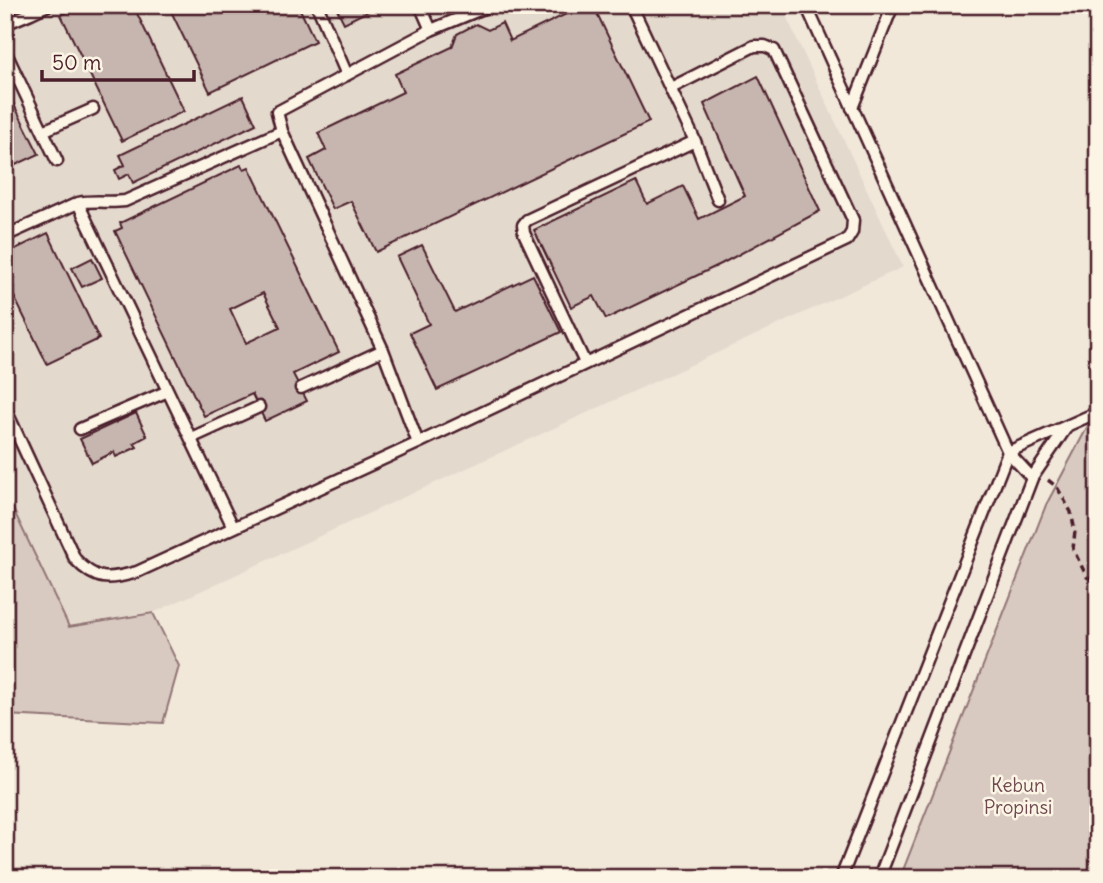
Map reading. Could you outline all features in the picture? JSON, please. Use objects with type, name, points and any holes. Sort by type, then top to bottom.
[{"type":"lane","points":[[5,24],[29,9],[48,5]]},
{"type":"lane","points":[[317,5],[347,75]]},
{"type":"lane","points":[[420,5],[431,30]]},
{"type":"lane","points":[[418,443],[383,351],[277,118],[279,108],[431,30],[491,5]]},
{"type":"lane","points":[[631,5],[695,141],[718,200]]},
{"type":"lane","points":[[806,5],[1008,452],[1032,478]]},
{"type":"lane","points":[[852,108],[893,5]]},
{"type":"lane","points":[[5,408],[75,559],[89,574],[114,579],[137,572],[418,443],[847,240],[852,232],[853,220],[774,50],[765,46],[754,46],[671,88]]},
{"type":"lane","points":[[5,51],[57,161]]},
{"type":"lane","points":[[43,131],[93,109]]},
{"type":"lane","points":[[5,236],[78,203],[125,201],[282,131]]},
{"type":"lane","points":[[585,363],[524,233],[523,225],[527,219],[695,141]]},
{"type":"lane","points":[[78,203],[233,527]]},
{"type":"lane","points":[[300,388],[383,351]]},
{"type":"lane","points":[[80,429],[168,391]]},
{"type":"lane","points":[[191,439],[259,407]]},
{"type":"lane","points":[[841,878],[1008,452],[1098,412]]},
{"type":"lane","points":[[879,878],[1032,478],[1066,428]]},
{"type":"path","points":[[1032,478],[1043,476],[1057,487],[1071,512],[1075,531],[1073,549],[1087,577],[1098,581]]},
{"type":"shaded area","points":[[5,5],[781,5],[903,267],[153,613],[69,627],[5,492]]},
{"type":"green space","name":"Kebun Propinsi","points":[[1098,407],[1098,878],[900,878],[1046,505]]},
{"type":"green space","points":[[5,492],[69,627],[153,613],[179,666],[163,723],[5,715]]},
{"type":"building","points":[[82,5],[100,5],[102,11],[113,5],[133,5],[184,111],[122,141],[61,15]]},
{"type":"building","points":[[168,5],[298,5],[315,41],[210,92]]},
{"type":"building","points":[[335,5],[380,5],[344,23]]},
{"type":"building","points":[[585,5],[593,5],[649,122],[376,252],[351,201],[333,209],[309,159],[326,150],[318,133],[403,92],[395,74],[452,47],[457,34],[476,24],[488,30],[502,23],[510,41]]},
{"type":"building","points":[[758,76],[820,211],[721,264],[606,319],[594,296],[571,307],[534,230],[636,181],[647,204],[683,186],[699,219],[745,196],[704,104]]},
{"type":"building","points":[[5,87],[39,154],[5,170]]},
{"type":"building","points":[[243,96],[256,124],[133,183],[129,174],[119,179],[115,170],[125,165],[120,155]]},
{"type":"building","points":[[241,165],[244,169],[249,167],[339,352],[293,374],[307,401],[265,421],[252,394],[204,416],[115,231],[122,228],[120,223]],"holes":[[[263,293],[280,327],[246,343],[230,309]]]},
{"type":"building","points":[[48,233],[99,339],[47,364],[5,278],[5,254]]},
{"type":"building","points":[[422,245],[455,312],[533,275],[561,332],[437,390],[410,333],[429,324],[397,257]]},
{"type":"building","points":[[92,258],[102,278],[82,287],[72,268]]},
{"type":"building","points":[[136,413],[147,436],[134,443],[137,447],[116,457],[114,452],[92,463],[80,439]]}]
